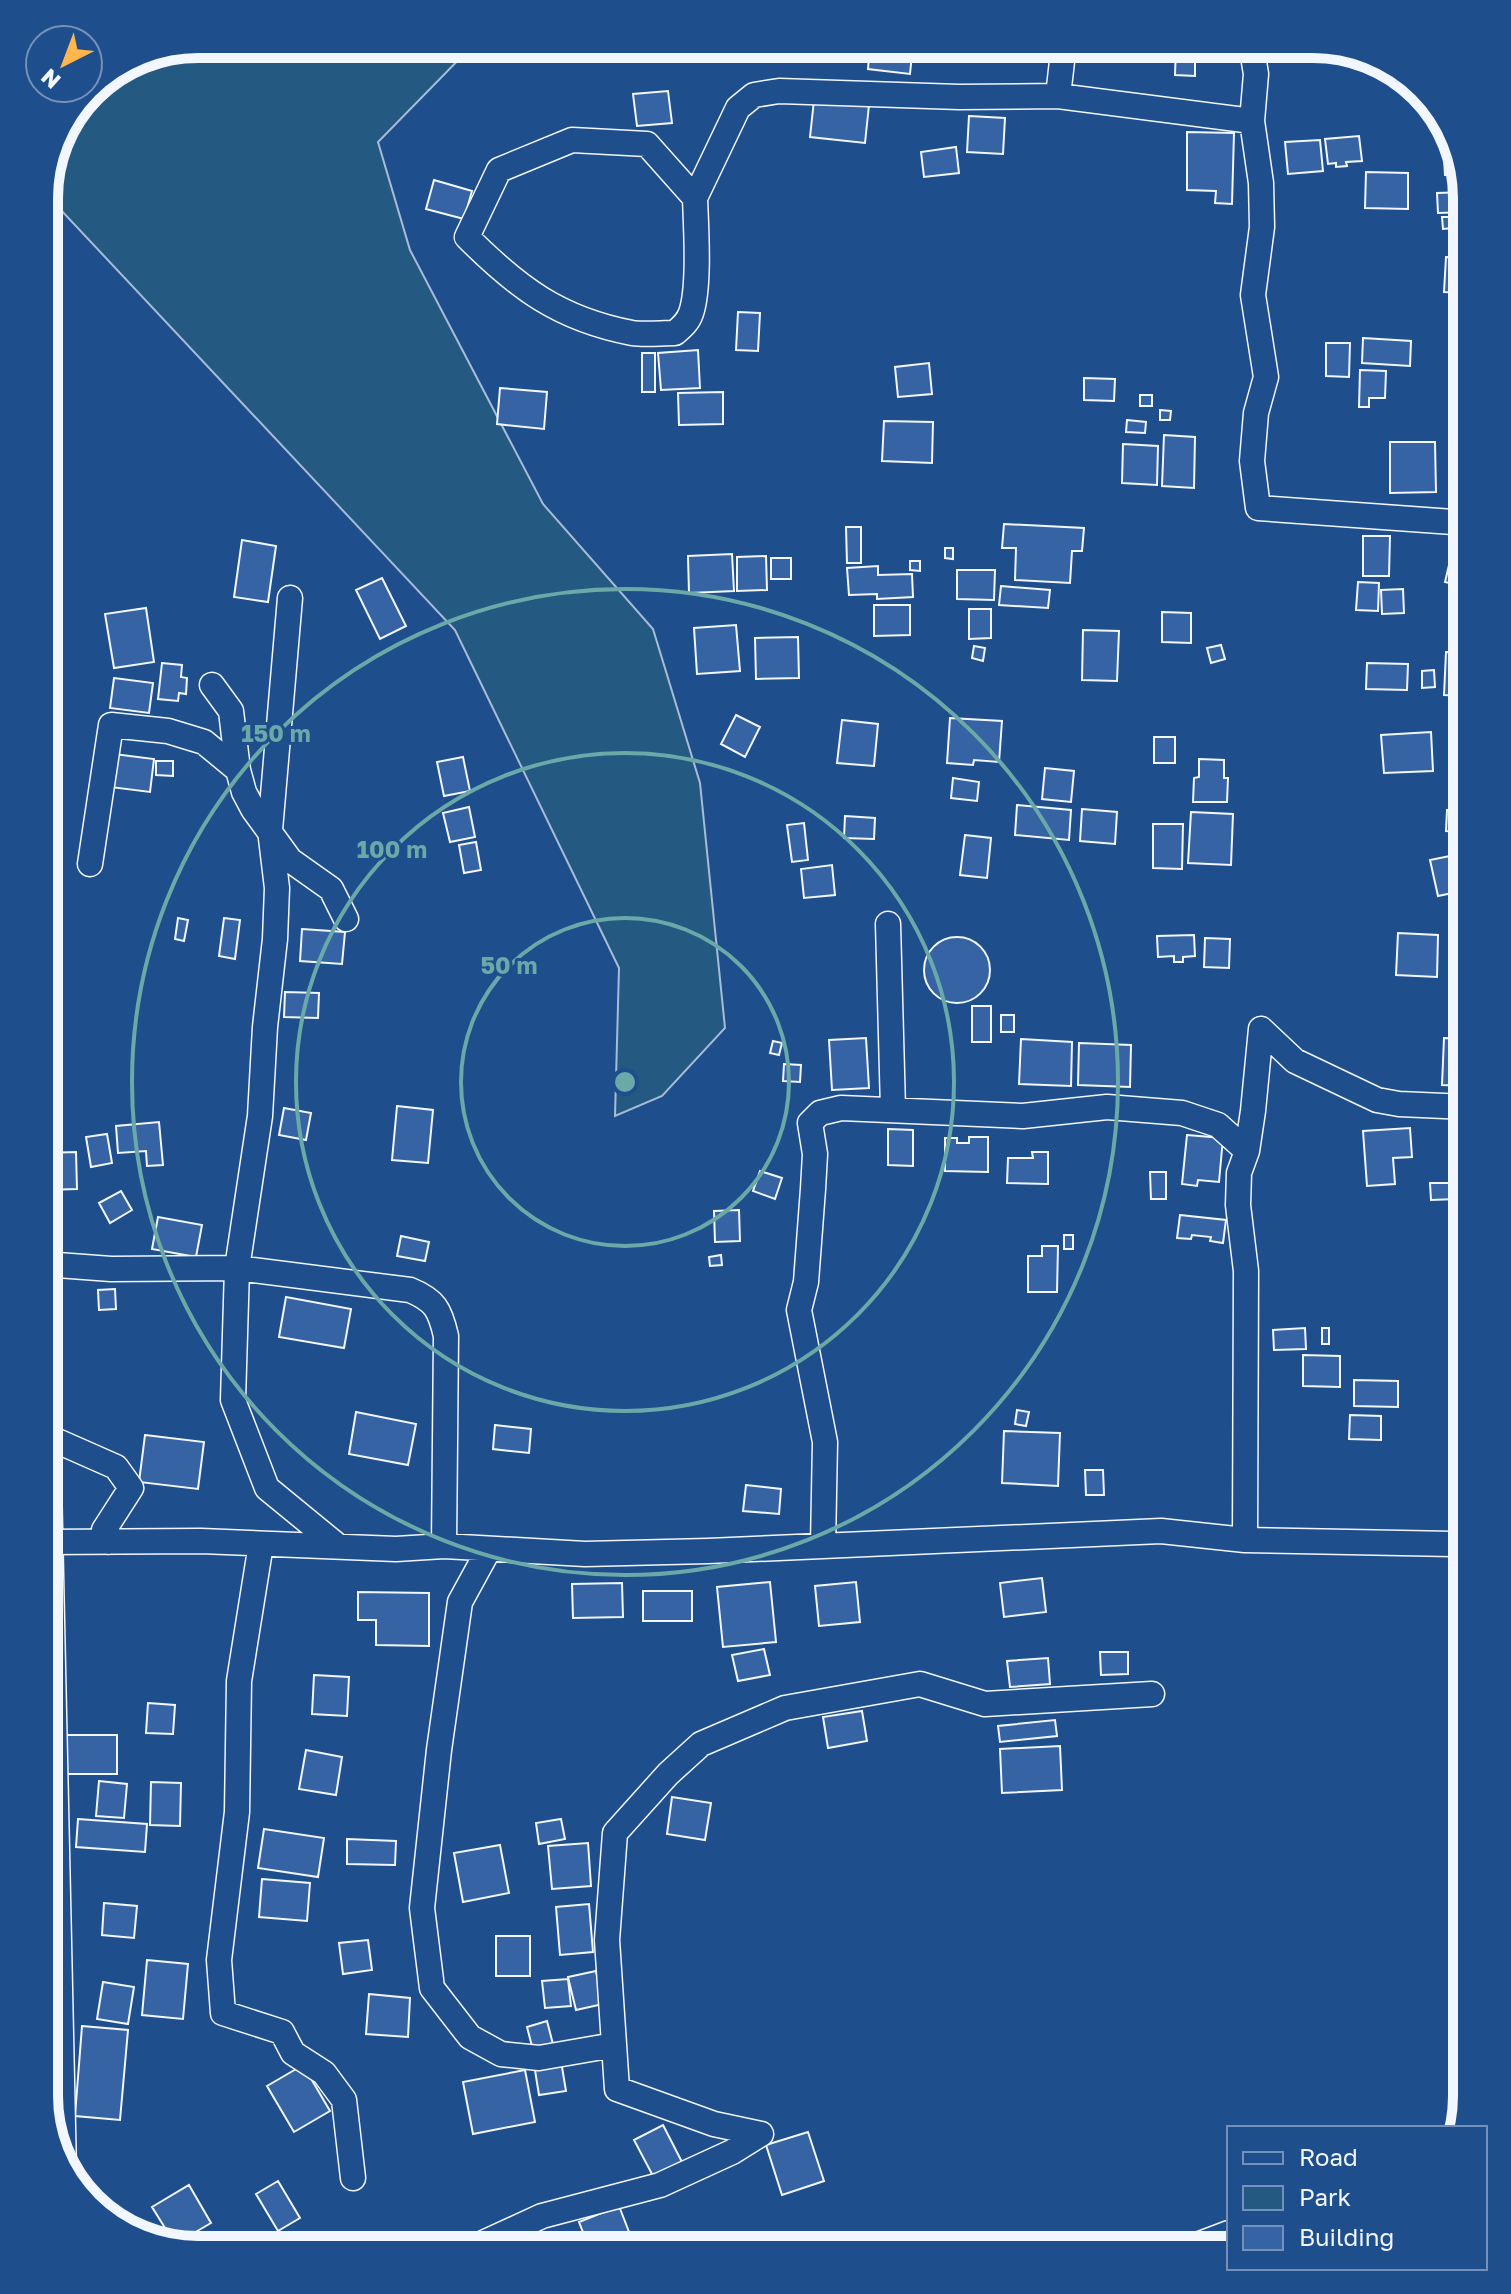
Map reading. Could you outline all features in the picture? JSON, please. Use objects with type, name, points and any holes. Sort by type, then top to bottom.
[{"type":"street","points":[[1058,96],[1062,58]]},
{"type":"street","points":[[1253,58],[1256,74],[1252,121],[1261,183],[1262,227],[1253,295],[1266,377],[1256,413],[1252,461],[1258,508],[1453,522]]},
{"type":"street","points":[[695,198],[647,144],[572,140],[499,170],[467,237],[495,266],[532,295],[563,312],[633,333],[675,333],[686,324],[692,311],[696,256],[695,198],[738,108],[754,95],[779,91],[959,97],[1058,96],[1252,121]]},
{"type":"street","points":[[290,598],[270,830],[277,888],[275,939],[265,1027],[260,1116],[237,1268],[233,1400],[267,1488],[339,1547]]},
{"type":"street","points":[[212,685],[231,711],[238,770],[248,801],[290,860],[331,889],[346,919]]},
{"type":"street","points":[[90,864],[111,725],[168,731],[204,742],[238,770]]},
{"type":"street","points":[[888,924],[893,1109]]},
{"type":"street","points":[[1245,1540],[1246,1271],[1238,1205],[1239,1173],[1247,1151],[1261,1029],[1295,1061],[1377,1100],[1453,1106]]},
{"type":"street","points":[[823,1545],[825,1442],[799,1310],[806,1282],[815,1165],[810,1123],[820,1113],[841,1108],[1023,1116],[1107,1107],[1182,1113],[1218,1125],[1247,1151]]},
{"type":"street","points":[[58,1265],[111,1269],[237,1268],[410,1290],[427,1297],[441,1314],[446,1336],[444,1546]]},
{"type":"street","points":[[58,1441],[116,1467],[131,1488],[104,1530],[108,1542]]},
{"type":"street","points":[[58,1542],[201,1541],[396,1549],[444,1546],[585,1554],[1161,1531],[1245,1540],[1453,1544]]},
{"type":"street","points":[[261,1544],[239,1681],[237,1812],[219,1960],[223,2013],[282,2032],[293,2053],[324,2073],[344,2100],[353,2178]]},
{"type":"street","points":[[489,1549],[460,1602],[439,1750],[422,1908],[432,1988],[470,2037],[501,2054],[539,2058],[614,2045]]},
{"type":"street","points":[[498,2236],[542,2216],[660,2185],[732,2152],[761,2134],[714,2124],[617,2089],[607,1940],[615,1833],[668,1774],[701,1744],[785,1708],[920,1684],[985,1704],[1152,1694]]},
{"type":"street","points":[[58,1936],[63,2133]]},
{"type":"green space","points":[[198,58],[460,58],[378,142],[410,250],[543,504],[653,629],[700,783],[725,1028],[662,1096],[615,1116],[619,968],[455,630],[58,207],[63,161],[72,136],[87,113],[96,104],[104,104],[104,95],[120,82],[144,69],[170,61]]},
{"type":"building","points":[[869,58],[912,58],[910,74],[868,69]]},
{"type":"building","points":[[1176,58],[1195,58],[1195,76],[1175,75]]},
{"type":"building","points":[[668,91],[672,123],[637,126],[633,94]]},
{"type":"building","points":[[814,100],[869,105],[865,143],[810,137]]},
{"type":"building","points":[[969,116],[1005,118],[1003,154],[967,152]]},
{"type":"building","points":[[1187,132],[1234,133],[1232,204],[1215,203],[1216,191],[1187,190]]},
{"type":"building","points":[[1359,136],[1362,161],[1346,162],[1347,166],[1336,167],[1336,163],[1328,164],[1325,139]]},
{"type":"building","points":[[1320,140],[1323,171],[1288,174],[1285,142]]},
{"type":"building","points":[[956,147],[959,173],[924,177],[921,152]]},
{"type":"building","points":[[1443,148],[1451,175],[1445,175]]},
{"type":"building","points":[[1366,172],[1408,173],[1408,209],[1365,208]]},
{"type":"building","points":[[434,180],[472,191],[464,219],[426,209]]},
{"type":"building","points":[[1453,192],[1453,212],[1438,213],[1437,193]]},
{"type":"building","points":[[1442,217],[1453,217],[1453,228],[1443,229]]},
{"type":"building","points":[[1446,257],[1453,257],[1453,292],[1444,292]]},
{"type":"building","points":[[738,312],[760,313],[758,351],[736,350]]},
{"type":"building","points":[[1363,338],[1411,341],[1410,366],[1362,363]]},
{"type":"building","points":[[1326,343],[1350,343],[1349,377],[1326,376]]},
{"type":"building","points":[[698,350],[700,388],[661,390],[658,353]]},
{"type":"building","points":[[642,353],[655,353],[655,392],[642,392]]},
{"type":"building","points":[[929,363],[932,394],[898,397],[895,367]]},
{"type":"building","points":[[1360,370],[1386,371],[1385,398],[1369,398],[1369,407],[1359,407]]},
{"type":"building","points":[[1084,378],[1115,379],[1114,401],[1084,400]]},
{"type":"building","points":[[500,388],[547,392],[544,429],[497,424]]},
{"type":"building","points":[[723,392],[723,424],[679,425],[678,393]]},
{"type":"building","points":[[1140,395],[1152,395],[1152,406],[1140,406]]},
{"type":"building","points":[[1160,410],[1171,411],[1170,420],[1160,420]]},
{"type":"building","points":[[1127,420],[1146,422],[1145,433],[1126,432]]},
{"type":"building","points":[[884,421],[933,422],[932,463],[882,461]]},
{"type":"building","points":[[1164,435],[1195,437],[1194,488],[1162,486]]},
{"type":"building","points":[[1390,442],[1435,442],[1436,492],[1390,493]]},
{"type":"building","points":[[1123,444],[1158,446],[1157,485],[1122,483]]},
{"type":"building","points":[[1004,524],[1084,528],[1082,551],[1072,551],[1070,583],[1015,580],[1016,548],[1002,548]]},
{"type":"building","points":[[846,527],[861,527],[861,563],[847,563]]},
{"type":"building","points":[[1363,536],[1390,536],[1389,576],[1363,576]]},
{"type":"building","points":[[242,540],[276,546],[268,602],[234,597]]},
{"type":"building","points":[[945,548],[953,548],[953,559],[945,558]]},
{"type":"building","points":[[1453,548],[1453,584],[1445,582]]},
{"type":"building","points":[[732,554],[734,591],[689,593],[688,556]]},
{"type":"building","points":[[766,556],[767,590],[737,591],[737,557]]},
{"type":"building","points":[[771,558],[791,558],[791,579],[771,579]]},
{"type":"building","points":[[910,561],[920,561],[920,571],[910,570]]},
{"type":"building","points":[[878,566],[878,575],[912,574],[913,597],[877,599],[877,594],[849,595],[847,568]]},
{"type":"building","points":[[957,570],[995,570],[994,600],[957,599]]},
{"type":"building","points":[[382,578],[406,626],[380,639],[356,590]]},
{"type":"building","points":[[1358,582],[1379,583],[1378,611],[1356,610]]},
{"type":"building","points":[[1001,586],[1050,590],[1048,608],[999,605]]},
{"type":"building","points":[[1403,589],[1404,613],[1382,614],[1381,590]]},
{"type":"building","points":[[874,605],[910,605],[910,635],[874,636]]},
{"type":"building","points":[[146,608],[154,662],[114,668],[105,614]]},
{"type":"building","points":[[969,609],[991,609],[991,638],[969,639]]},
{"type":"building","points":[[1162,612],[1191,613],[1191,643],[1162,642]]},
{"type":"building","points":[[736,625],[740,671],[697,674],[694,628]]},
{"type":"building","points":[[1083,630],[1119,631],[1117,681],[1082,680]]},
{"type":"building","points":[[798,637],[799,678],[756,679],[755,638]]},
{"type":"building","points":[[1221,645],[1225,659],[1211,663],[1207,648]]},
{"type":"building","points":[[974,646],[985,648],[983,661],[972,658]]},
{"type":"building","points":[[1446,652],[1453,652],[1453,695],[1444,695]]},
{"type":"building","points":[[162,663],[182,665],[181,677],[187,678],[186,694],[179,693],[178,701],[158,699]]},
{"type":"building","points":[[1367,663],[1408,664],[1407,690],[1366,689]]},
{"type":"building","points":[[1434,670],[1435,687],[1422,688],[1422,671]]},
{"type":"building","points":[[114,678],[153,683],[149,713],[110,708]]},
{"type":"building","points":[[736,715],[760,727],[745,757],[721,744]]},
{"type":"building","points":[[950,718],[1002,721],[999,762],[974,760],[973,765],[947,763]]},
{"type":"building","points":[[842,720],[878,724],[874,766],[837,763]]},
{"type":"building","points":[[1431,732],[1433,771],[1384,773],[1381,735]]},
{"type":"building","points":[[1154,737],[1175,737],[1175,763],[1154,763]]},
{"type":"building","points":[[114,754],[154,759],[150,792],[110,787]]},
{"type":"building","points":[[463,757],[470,791],[444,796],[437,762]]},
{"type":"building","points":[[1199,759],[1224,760],[1224,778],[1228,778],[1227,802],[1193,802],[1194,778],[1199,777]]},
{"type":"building","points":[[156,761],[173,761],[173,776],[156,775]]},
{"type":"building","points":[[1045,768],[1074,771],[1071,802],[1042,799]]},
{"type":"building","points":[[953,778],[979,782],[977,801],[951,798]]},
{"type":"building","points":[[1017,805],[1071,810],[1069,840],[1015,835]]},
{"type":"building","points":[[469,807],[475,837],[450,842],[443,813]]},
{"type":"building","points":[[1082,809],[1117,812],[1115,844],[1080,841]]},
{"type":"building","points":[[1447,810],[1453,810],[1453,832],[1446,831]]},
{"type":"building","points":[[1191,812],[1233,814],[1231,865],[1188,863]]},
{"type":"building","points":[[845,816],[875,818],[874,839],[844,838]]},
{"type":"building","points":[[804,823],[808,860],[792,862],[787,825]]},
{"type":"building","points":[[1153,824],[1183,824],[1182,869],[1153,868]]},
{"type":"building","points":[[965,835],[991,838],[987,878],[960,875]]},
{"type":"building","points":[[476,842],[481,870],[464,873],[459,845]]},
{"type":"building","points":[[1453,855],[1453,893],[1438,896],[1430,860]]},
{"type":"building","points":[[832,865],[835,895],[804,898],[801,869]]},
{"type":"building","points":[[178,918],[188,920],[184,941],[175,939]]},
{"type":"building","points":[[224,918],[240,920],[235,959],[219,956]]},
{"type":"building","points":[[302,929],[345,932],[342,964],[300,961]]},
{"type":"building","points":[[1398,933],[1438,935],[1437,977],[1396,975]]},
{"type":"building","points":[[1194,935],[1195,956],[1183,957],[1183,962],[1174,962],[1174,956],[1158,957],[1157,936]]},
{"type":"building","points":[[957,937],[970,939],[985,952],[990,970],[988,983],[975,998],[957,1003],[944,1001],[929,988],[924,970],[926,957],[939,942]]},
{"type":"building","points":[[1205,938],[1230,939],[1229,968],[1204,967]]},
{"type":"building","points":[[285,992],[319,993],[318,1018],[284,1017]]},
{"type":"building","points":[[972,1006],[991,1006],[991,1042],[972,1042]]},
{"type":"building","points":[[1001,1015],[1014,1015],[1014,1032],[1001,1032]]},
{"type":"building","points":[[866,1038],[869,1088],[832,1090],[829,1040]]},
{"type":"building","points":[[1444,1038],[1453,1038],[1453,1085],[1442,1085]]},
{"type":"building","points":[[1021,1039],[1072,1042],[1071,1086],[1019,1084]]},
{"type":"building","points":[[773,1041],[782,1043],[779,1055],[770,1053]]},
{"type":"building","points":[[1079,1043],[1131,1045],[1130,1087],[1078,1085]]},
{"type":"building","points":[[784,1064],[801,1065],[800,1082],[783,1081]]},
{"type":"building","points":[[397,1106],[433,1110],[428,1163],[392,1160]]},
{"type":"building","points":[[284,1108],[311,1113],[306,1140],[279,1135]]},
{"type":"building","points":[[159,1122],[163,1165],[147,1166],[146,1151],[118,1153],[116,1126]]},
{"type":"building","points":[[1410,1128],[1412,1157],[1393,1158],[1395,1184],[1367,1186],[1363,1131]]},
{"type":"building","points":[[888,1129],[913,1130],[913,1166],[888,1165]]},
{"type":"building","points":[[107,1134],[112,1163],[91,1167],[86,1137]]},
{"type":"building","points":[[1187,1135],[1223,1138],[1219,1182],[1198,1180],[1197,1186],[1182,1184]]},
{"type":"building","points":[[969,1137],[988,1137],[988,1172],[945,1171],[945,1138],[957,1138],[957,1143],[969,1143]]},
{"type":"building","points":[[76,1152],[77,1189],[58,1190],[58,1153]]},
{"type":"building","points":[[1032,1152],[1048,1152],[1048,1184],[1007,1183],[1008,1158],[1033,1158]]},
{"type":"building","points":[[760,1171],[782,1178],[775,1199],[753,1191]]},
{"type":"building","points":[[1150,1172],[1166,1172],[1166,1199],[1151,1199]]},
{"type":"building","points":[[1430,1183],[1453,1183],[1453,1199],[1431,1200]]},
{"type":"building","points":[[121,1191],[132,1210],[110,1223],[99,1203]]},
{"type":"building","points":[[739,1210],[740,1241],[715,1242],[714,1211]]},
{"type":"building","points":[[1180,1215],[1226,1220],[1223,1243],[1210,1241],[1211,1237],[1192,1235],[1191,1239],[1177,1238]]},
{"type":"building","points":[[158,1217],[202,1225],[196,1257],[152,1249]]},
{"type":"building","points":[[1064,1235],[1073,1235],[1073,1249],[1064,1249]]},
{"type":"building","points":[[401,1236],[429,1242],[425,1261],[397,1256]]},
{"type":"building","points":[[1042,1246],[1058,1246],[1057,1292],[1028,1292],[1028,1256],[1042,1256]]},
{"type":"building","points":[[721,1255],[722,1265],[710,1266],[709,1257]]},
{"type":"building","points":[[115,1289],[116,1309],[99,1310],[98,1290]]},
{"type":"building","points":[[286,1297],[351,1309],[344,1348],[279,1337]]},
{"type":"building","points":[[1305,1328],[1306,1349],[1274,1350],[1273,1330]]},
{"type":"building","points":[[1322,1328],[1329,1328],[1329,1344],[1322,1344]]},
{"type":"building","points":[[1303,1355],[1340,1356],[1340,1387],[1303,1386]]},
{"type":"building","points":[[1354,1380],[1398,1381],[1398,1407],[1354,1406]]},
{"type":"building","points":[[1017,1410],[1029,1412],[1026,1426],[1015,1424]]},
{"type":"building","points":[[356,1412],[416,1424],[408,1465],[349,1454]]},
{"type":"building","points":[[1350,1415],[1381,1416],[1381,1440],[1349,1439]]},
{"type":"building","points":[[495,1425],[531,1429],[529,1453],[493,1449]]},
{"type":"building","points":[[1004,1431],[1060,1433],[1058,1486],[1002,1483]]},
{"type":"building","points":[[145,1435],[204,1442],[198,1489],[139,1482]]},
{"type":"building","points":[[1085,1470],[1103,1470],[1104,1495],[1086,1495]]},
{"type":"building","points":[[746,1485],[781,1489],[779,1514],[743,1511]]},
{"type":"building","points":[[1042,1578],[1046,1612],[1004,1617],[1000,1583]]},
{"type":"building","points":[[770,1582],[776,1642],[723,1647],[717,1587]]},
{"type":"building","points":[[856,1582],[860,1622],[819,1626],[815,1586]]},
{"type":"building","points":[[622,1583],[623,1617],[573,1618],[572,1584]]},
{"type":"building","points":[[643,1591],[692,1591],[692,1621],[643,1621]]},
{"type":"building","points":[[358,1592],[429,1593],[429,1646],[376,1645],[376,1620],[358,1620]]},
{"type":"building","points":[[764,1649],[770,1675],[738,1681],[732,1655]]},
{"type":"building","points":[[1100,1652],[1128,1652],[1128,1674],[1101,1675]]},
{"type":"building","points":[[1048,1658],[1050,1684],[1010,1687],[1007,1661]]},
{"type":"building","points":[[314,1675],[349,1677],[347,1716],[312,1714]]},
{"type":"building","points":[[148,1703],[175,1705],[173,1734],[146,1733]]},
{"type":"building","points":[[862,1711],[867,1741],[828,1748],[823,1717]]},
{"type":"building","points":[[1055,1720],[1057,1736],[1000,1742],[998,1726]]},
{"type":"building","points":[[67,1735],[117,1735],[117,1774],[67,1774]]},
{"type":"building","points":[[1060,1746],[1062,1790],[1002,1793],[1000,1749]]},
{"type":"building","points":[[306,1750],[342,1757],[336,1795],[299,1789]]},
{"type":"building","points":[[99,1781],[127,1784],[124,1818],[96,1816]]},
{"type":"building","points":[[151,1782],[181,1783],[180,1826],[150,1825]]},
{"type":"building","points":[[672,1797],[711,1803],[705,1840],[667,1834]]},
{"type":"building","points":[[78,1819],[147,1824],[145,1852],[76,1847]]},
{"type":"building","points":[[561,1819],[565,1839],[539,1844],[536,1823]]},
{"type":"building","points":[[264,1829],[324,1838],[318,1877],[258,1868]]},
{"type":"building","points":[[347,1839],[396,1841],[395,1865],[347,1864]]},
{"type":"building","points":[[588,1843],[591,1886],[552,1889],[548,1846]]},
{"type":"building","points":[[500,1845],[509,1893],[463,1902],[454,1853]]},
{"type":"building","points":[[262,1879],[310,1883],[307,1921],[259,1917]]},
{"type":"building","points":[[104,1903],[137,1906],[134,1938],[102,1935]]},
{"type":"building","points":[[589,1904],[593,1952],[560,1955],[556,1907]]},
{"type":"building","points":[[496,1936],[530,1936],[530,1976],[496,1976]]},
{"type":"building","points":[[368,1940],[372,1970],[343,1974],[339,1943]]},
{"type":"building","points":[[147,1960],[188,1964],[183,2019],[142,2015]]},
{"type":"building","points":[[596,1971],[603,2004],[576,2010],[568,1977]]},
{"type":"building","points":[[568,1979],[571,2006],[545,2008],[542,1981]]},
{"type":"building","points":[[103,1982],[134,1987],[128,2024],[97,2019]]},
{"type":"building","points":[[369,1994],[410,1998],[408,2037],[366,2034]]},
{"type":"building","points":[[547,2021],[554,2048],[534,2054],[527,2027]]},
{"type":"building","points":[[82,2026],[128,2030],[120,2120],[75,2116]]},
{"type":"building","points":[[561,2061],[566,2091],[539,2095],[534,2064]]},
{"type":"building","points":[[303,2065],[330,2111],[294,2132],[267,2086]]},
{"type":"building","points":[[525,2070],[535,2122],[473,2134],[463,2082]]},
{"type":"building","points":[[663,2125],[682,2162],[653,2176],[634,2140]]},
{"type":"building","points":[[808,2132],[824,2181],[782,2195],[766,2145]]},
{"type":"building","points":[[278,2181],[300,2218],[278,2231],[256,2194]]},
{"type":"building","points":[[189,2185],[211,2223],[189,2236],[168,2232],[152,2207]]},
{"type":"building","points":[[619,2206],[631,2236],[584,2236],[579,2222]]}]
